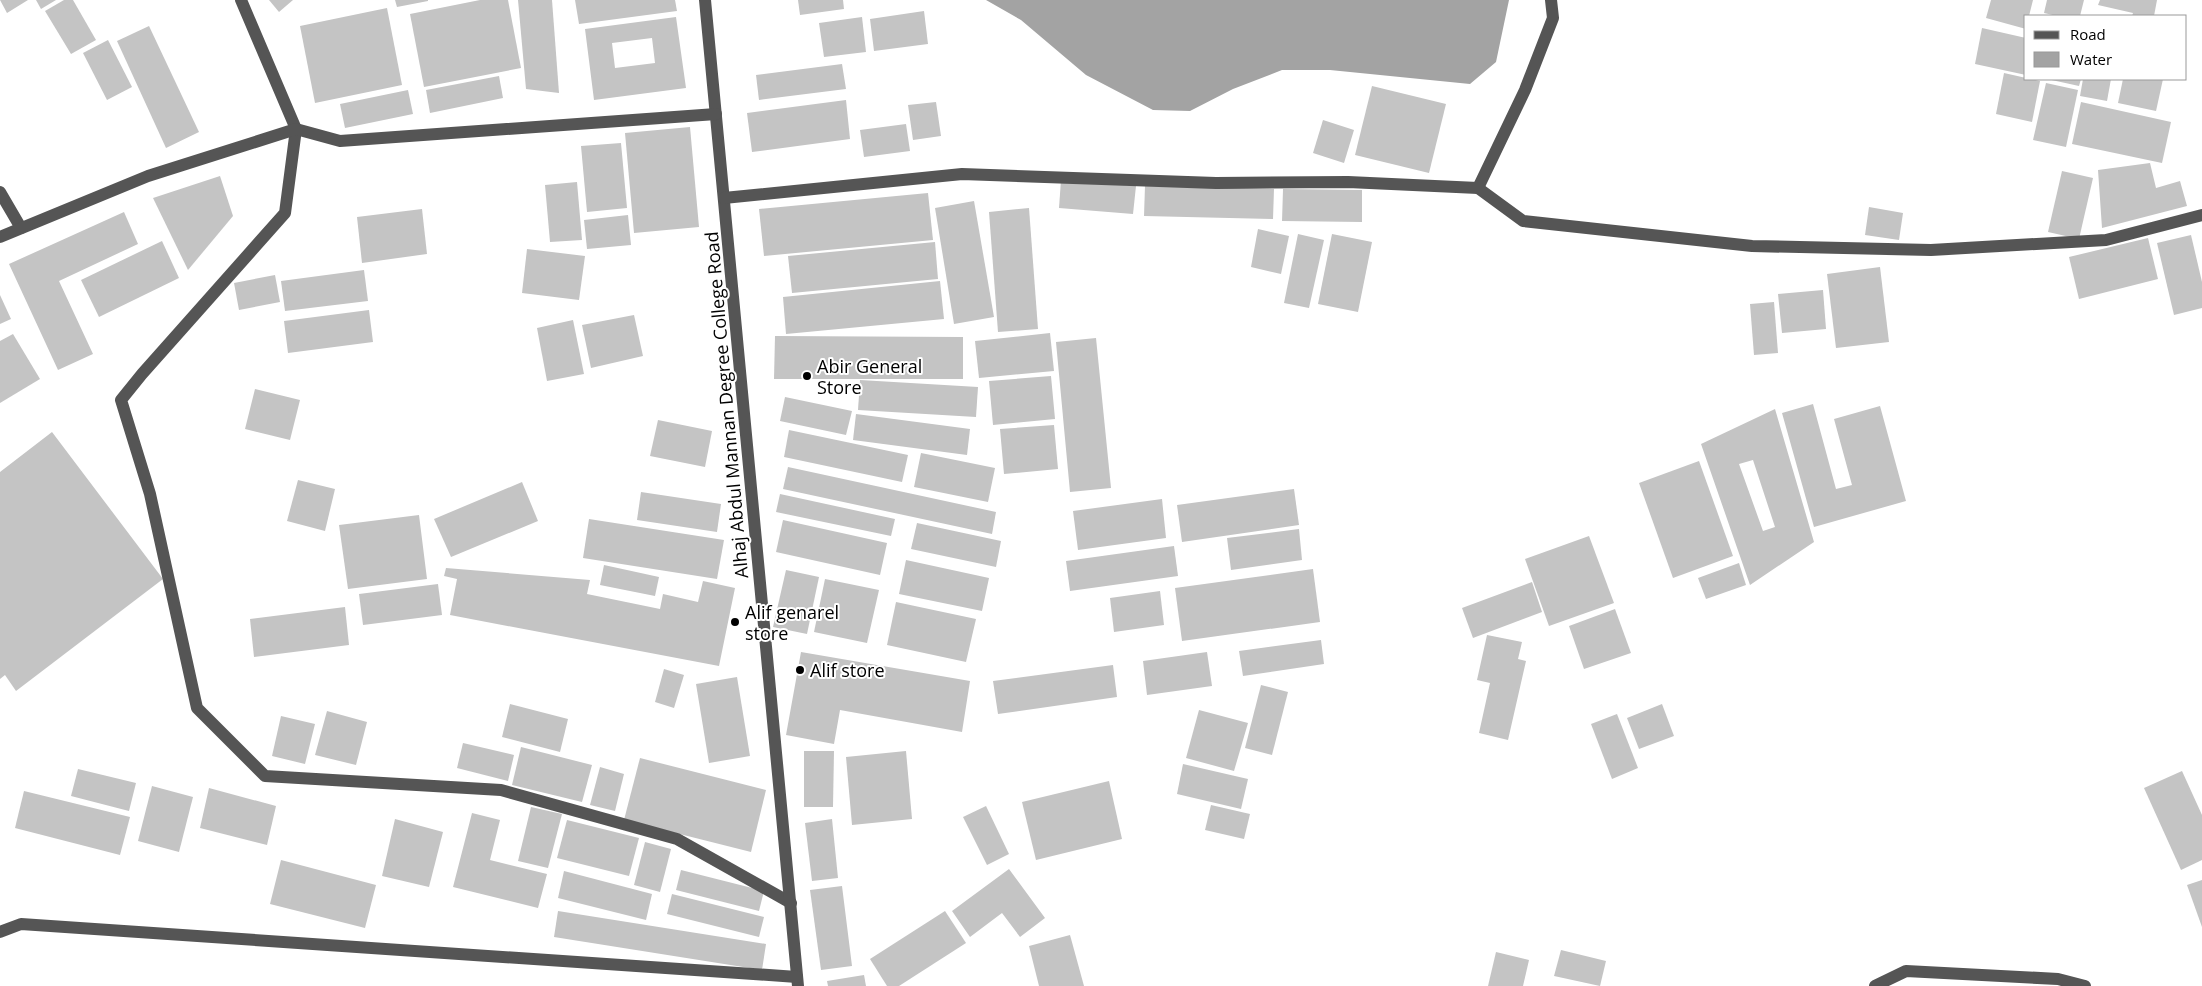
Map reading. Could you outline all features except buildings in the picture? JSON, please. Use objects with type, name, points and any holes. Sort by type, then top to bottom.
[{"type":"street","points":[[242,0],[296,130],[285,213],[121,400],[150,494],[197,708],[265,776],[501,790],[678,839],[790,903]]},
{"type":"street","name":"Alhaj Abdul Mannan Degree College Road","points":[[705,0],[798,981]]},
{"type":"street","points":[[1478,188],[1525,90],[1553,18],[1551,0]]},
{"type":"street","points":[[0,237],[148,176],[296,130],[340,141],[716,114]]},
{"type":"street","points":[[724,198],[962,174],[1216,183],[1348,182],[1478,188],[1523,222],[1752,246],[1932,250],[2106,240],[2202,215]]},
{"type":"street","points":[[0,192],[21,228]]},
{"type":"street","points":[[0,932],[21,924],[798,981]]},
{"type":"street","points":[[1875,986],[1906,971],[2058,979],[2085,986]]},
{"type":"water","points":[[986,0],[1509,0],[1496,62],[1470,84],[1330,70],[1282,70],[1233,89],[1190,111],[1153,110],[1086,75],[1021,20]]},
{"type":"place","name":"Abir General Store","points":[[807,376]]},
{"type":"place","name":"Alif genarel store","points":[[735,622]]},
{"type":"place","name":"Alif store","points":[[800,670]]}]
